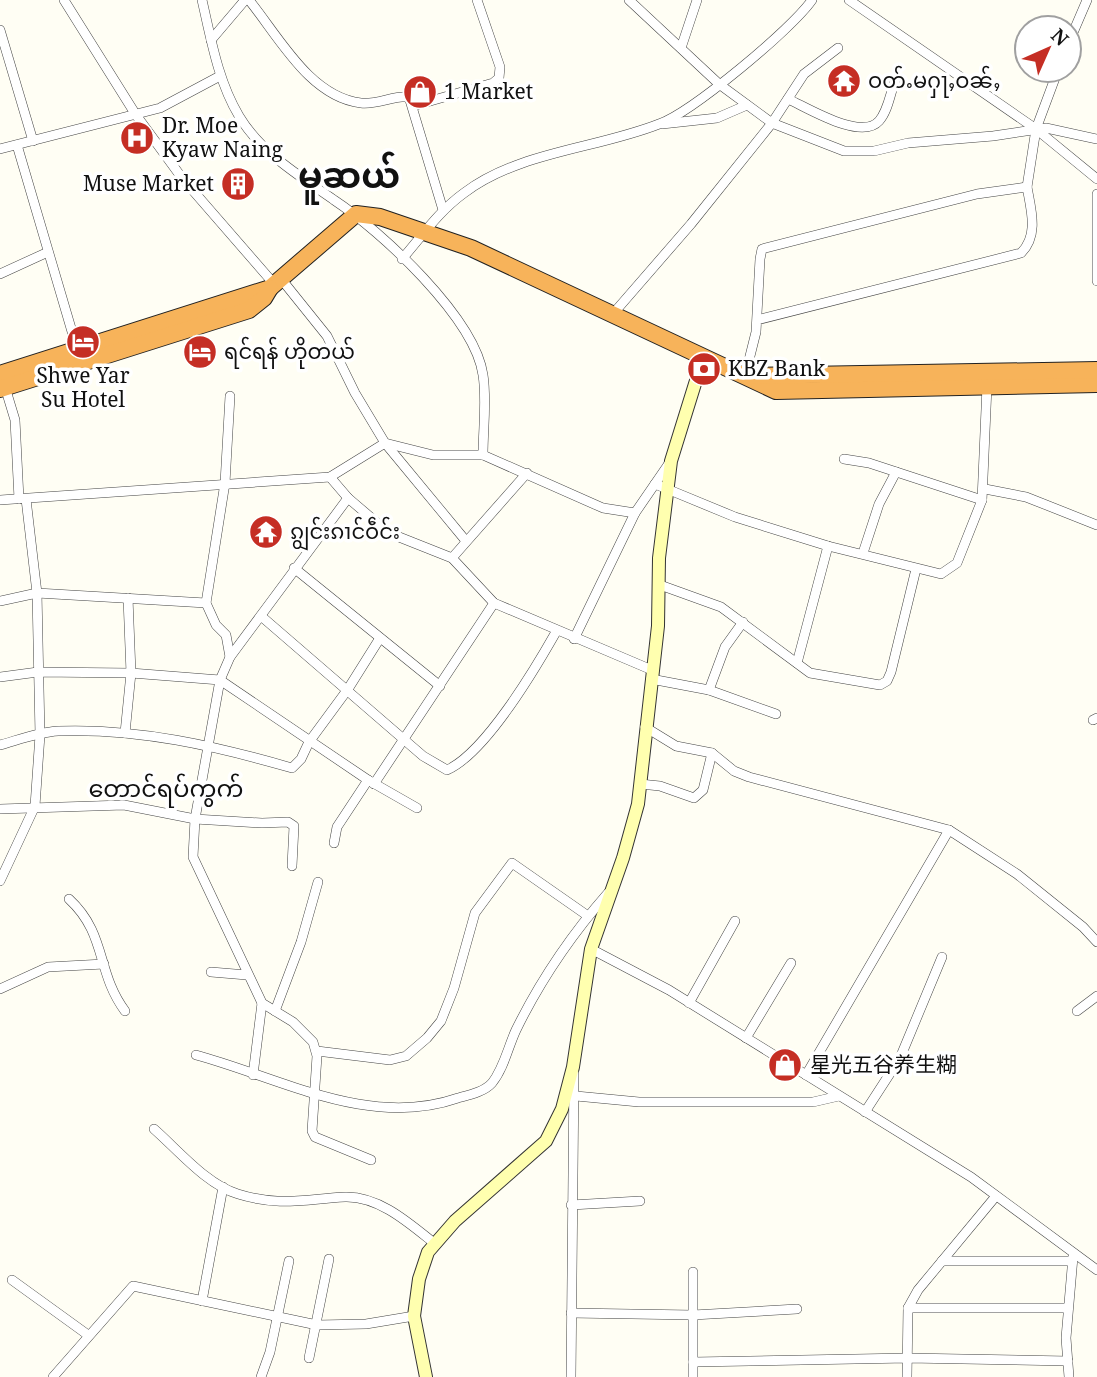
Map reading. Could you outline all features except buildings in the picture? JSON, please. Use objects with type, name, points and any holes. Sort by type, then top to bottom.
[{"type":"highway","points":[[2,383],[276,285],[356,214],[380,217],[471,248],[745,376],[1097,384]]},
{"type":"highway","points":[[987,380],[1097,370]]},
{"type":"street","points":[[64,0],[136,115],[182,178],[276,285],[327,336],[355,393],[385,443],[466,541]]},
{"type":"street","points":[[202,0],[220,76],[239,118],[277,161],[356,214],[448,304],[470,335],[483,374],[483,455]]},
{"type":"street","points":[[211,40],[247,0],[312,79],[336,97],[362,103],[406,96],[413,106],[443,210]]},
{"type":"street","points":[[413,106],[493,83],[499,78],[500,67],[477,0]]},
{"type":"street","points":[[629,0],[719,84],[772,123],[844,150],[864,151],[908,143],[993,136],[1046,128],[1097,139]]},
{"type":"street","points":[[681,48],[697,0]]},
{"type":"street","points":[[662,124],[719,84],[799,18],[811,0]]},
{"type":"street","points":[[849,0],[1036,129],[1097,178]]},
{"type":"street","points":[[0,30],[5,59],[33,141]]},
{"type":"street","points":[[612,315],[691,224],[772,123],[804,74],[838,48]]},
{"type":"street","points":[[0,149],[136,115],[182,98],[220,76]]},
{"type":"street","points":[[788,99],[849,127],[865,129],[877,124],[885,113],[894,80]]},
{"type":"street","points":[[757,320],[1021,253],[1030,244],[1033,230],[1027,187],[1036,129],[1053,84]]},
{"type":"street","points":[[402,259],[443,210],[465,191],[514,165],[662,124],[717,118],[747,105]]},
{"type":"street","points":[[17,145],[79,356]]},
{"type":"street","points":[[745,376],[757,320],[762,249],[769,245],[977,194],[1027,187]]},
{"type":"street","points":[[1097,194],[1097,281]]},
{"type":"street","points":[[0,274],[48,252]]},
{"type":"street","points":[[426,1377],[414,1316],[423,1263],[434,1243],[546,1141],[562,1109],[573,1067],[591,949],[638,804],[660,584],[659,558],[671,461],[703,358]]},
{"type":"street","points":[[655,484],[736,517],[828,546],[941,574],[957,563],[985,489],[987,380]]},
{"type":"street","points":[[0,881],[35,806],[40,735],[37,593],[15,420],[2,383]]},
{"type":"street","points":[[230,396],[225,484],[206,603],[216,625],[226,635],[230,657]]},
{"type":"street","points":[[0,500],[330,477],[385,443],[433,455],[483,455],[603,508],[635,513]]},
{"type":"street","points":[[844,459],[896,472],[982,500]]},
{"type":"street","points":[[574,639],[635,513],[671,461]]},
{"type":"street","points":[[863,553],[879,504],[896,472]]},
{"type":"street","points":[[452,558],[527,473]]},
{"type":"street","points":[[330,477],[348,498],[389,533],[452,558],[494,603],[652,674],[709,690],[776,714]]},
{"type":"street","points":[[985,489],[1026,497],[1097,525]]},
{"type":"street","points":[[348,498],[230,657],[220,680],[195,819],[193,857],[262,1003],[307,1034],[317,1051],[311,1128],[315,1137],[371,1160]]},
{"type":"street","points":[[797,663],[828,546]]},
{"type":"street","points":[[294,568],[440,686]]},
{"type":"street","points":[[660,584],[721,607],[810,673],[880,685],[887,681],[916,569]]},
{"type":"street","points":[[0,601],[37,593],[206,603]]},
{"type":"street","points":[[125,733],[131,673],[128,598]]},
{"type":"street","points":[[334,844],[337,827],[404,739],[494,603]]},
{"type":"street","points":[[261,616],[439,768],[447,770],[485,735],[537,664],[556,632]]},
{"type":"street","points":[[709,690],[726,647],[743,622]]},
{"type":"street","points":[[0,745],[55,731],[125,733],[209,747],[292,768],[301,760],[309,741],[348,689],[380,638]]},
{"type":"street","points":[[0,677],[38,672],[131,673],[220,680],[267,709],[371,782],[417,808]]},
{"type":"street","points":[[645,727],[676,746],[712,753],[734,771],[749,777],[949,830],[1017,874],[1083,926],[1097,942]]},
{"type":"street","points":[[640,784],[660,786],[694,798],[704,790],[712,753]]},
{"type":"street","points":[[0,809],[124,804],[195,819],[291,823],[294,826],[292,866]]},
{"type":"street","points":[[806,1075],[949,830]]},
{"type":"street","points":[[317,1051],[390,1060],[406,1056],[427,1038],[441,1021],[454,988],[475,913],[512,863],[588,916]]},
{"type":"street","points":[[275,1012],[301,942],[318,882]]},
{"type":"street","points":[[196,1055],[253,1075],[379,1109],[400,1110],[436,1106],[487,1088],[499,1072],[516,1031],[537,992],[588,916],[613,887]]},
{"type":"street","points":[[69,899],[83,912],[95,931],[115,997],[125,1010]]},
{"type":"street","points":[[689,1003],[735,921]]},
{"type":"street","points":[[591,949],[689,1003],[865,1112],[996,1196],[1073,1258],[1097,1270]]},
{"type":"street","points":[[865,1112],[900,1058],[942,957]]},
{"type":"street","points":[[746,1038],[791,963]]},
{"type":"street","points":[[0,989],[48,967],[104,964]]},
{"type":"street","points":[[211,972],[247,975]]},
{"type":"street","points":[[1077,1011],[1097,996]]},
{"type":"street","points":[[253,1075],[262,1003]]},
{"type":"street","points":[[572,1377],[571,1142],[576,1096],[573,1067]]},
{"type":"street","points":[[576,1096],[639,1102],[813,1102],[838,1096]]},
{"type":"street","points":[[153,1129],[223,1187],[238,1194],[293,1204],[347,1197],[376,1204],[402,1217],[434,1243]]},
{"type":"street","points":[[202,1301],[223,1187]]},
{"type":"street","points":[[907,1377],[908,1308],[918,1290],[996,1196]]},
{"type":"street","points":[[571,1205],[639,1201]]},
{"type":"street","points":[[942,1261],[1073,1258]]},
{"type":"street","points":[[1069,1377],[1068,1308],[1073,1258]]},
{"type":"street","points":[[309,1358],[329,1259]]},
{"type":"street","points":[[261,1377],[278,1317],[289,1261]]},
{"type":"street","points":[[693,1272],[693,1377]]},
{"type":"street","points":[[12,1280],[88,1335]]},
{"type":"street","points":[[52,1377],[133,1286],[317,1325],[366,1324],[414,1316]]},
{"type":"street","points":[[908,1308],[1068,1308]]},
{"type":"street","points":[[571,1313],[693,1315],[797,1309]]},
{"type":"street","points":[[693,1362],[908,1358],[1068,1361]]},
{"type":"place","name":"ဝတ်ႉမႁႃႇဝၼ်ႇ","points":[[844,81]]},
{"type":"place","name":"1 Market","points":[[420,92]]},
{"type":"place","name":"Dr. Moe Kyaw Naing","points":[[137,138]]},
{"type":"place","name":"Muse Market","points":[[238,184]]},
{"type":"place","name":"Shwe Yar Su Hotel","points":[[83,342]]},
{"type":"place","name":"ရင်ရန် ဟိုတယ်","points":[[200,352]]},
{"type":"place","name":"KBZ Bank","points":[[704,369]]},
{"type":"place","name":"ၵျွင်းၵၢင်ဝဵင်း","points":[[266,532]]},
{"type":"place","name":"星光五谷养生糊","points":[[785,1065]]},
{"type":"district","name":"မူဆယ်","points":[[349,176]]},
{"type":"district","name":"တောင်ရပ်ကွက်","points":[[166,789]]}]
